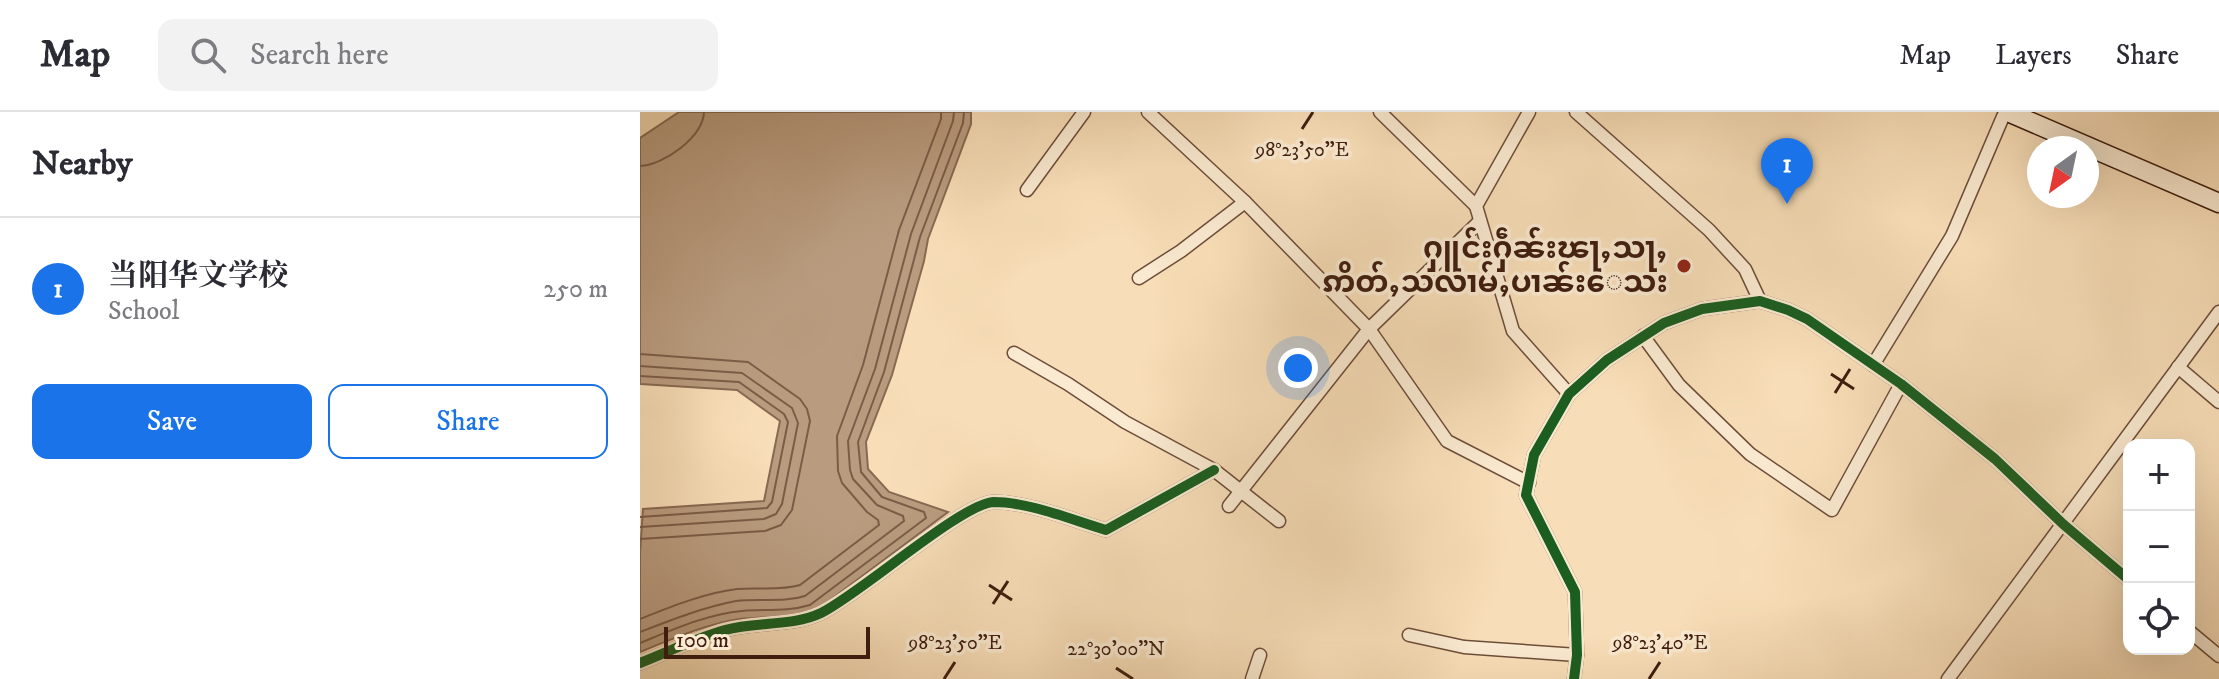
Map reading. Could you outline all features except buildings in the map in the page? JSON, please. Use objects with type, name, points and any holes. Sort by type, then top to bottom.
[{"type":"street","points":[[1027,190],[1084,112]]},
{"type":"street","points":[[1148,112],[1245,202],[1369,329],[1447,441],[1529,483]]},
{"type":"street","points":[[1380,112],[1476,206],[1513,331],[1569,394]]},
{"type":"street","points":[[1476,206],[1529,112]]},
{"type":"street","points":[[1576,112],[1709,230],[1745,269],[1760,301]]},
{"type":"street","points":[[1873,365],[1952,236],[2006,112],[2219,203]]},
{"type":"street","points":[[1139,278],[1181,251],[1245,202]]},
{"type":"street","points":[[1229,506],[1369,329],[1480,221]]},
{"type":"street","points":[[1574,679],[1577,655],[1575,592],[1526,495],[1534,455],[1569,394],[1607,360],[1664,323],[1702,309],[1760,301],[1807,319],[1901,384],[1995,459],[2063,524],[2123,575]]},
{"type":"street","points":[[1948,679],[2219,312]]},
{"type":"street","points":[[1643,336],[1679,385],[1750,454],[1832,510],[1901,384]]},
{"type":"street","points":[[1014,353],[1125,422],[1214,470],[1279,521]]},
{"type":"street","points":[[2178,367],[2219,402]]},
{"type":"street","points":[[640,663],[725,630],[761,622],[800,620],[819,614],[851,596],[967,511],[991,502],[1015,505],[1106,530],[1214,470]]},
{"type":"street","points":[[1409,635],[1464,647],[1577,655]]},
{"type":"street","points":[[2195,636],[2219,656]]},
{"type":"street","points":[[1252,679],[1260,655]]},
{"type":"water","points":[[679,112],[971,112],[971,124],[928,239],[892,375],[866,442],[868,469],[889,492],[948,512],[814,612],[727,621],[640,652],[643,509],[764,501],[780,421],[737,390],[640,384],[640,138]]},
{"type":"cycle path","points":[[1574,679],[1577,655],[1575,592],[1526,495],[1534,455],[1569,394],[1607,360],[1664,323],[1702,309],[1760,301],[1807,319],[1901,384],[1995,459],[2063,524],[2123,575]]},
{"type":"cycle path","points":[[640,663],[725,630],[798,620],[821,613],[979,506],[994,502],[1021,505],[1106,530],[1214,470]]},
{"type":"place","name":"当阳华文学校","points":[[1787,204]]},
{"type":"place","name":"ႁူင်းႁဵၼ်းၽႃႇသႃႇ ဢိတ်ႇသလၢမ်ႇပၢၼ်းေသး","points":[[1684,266]]}]
